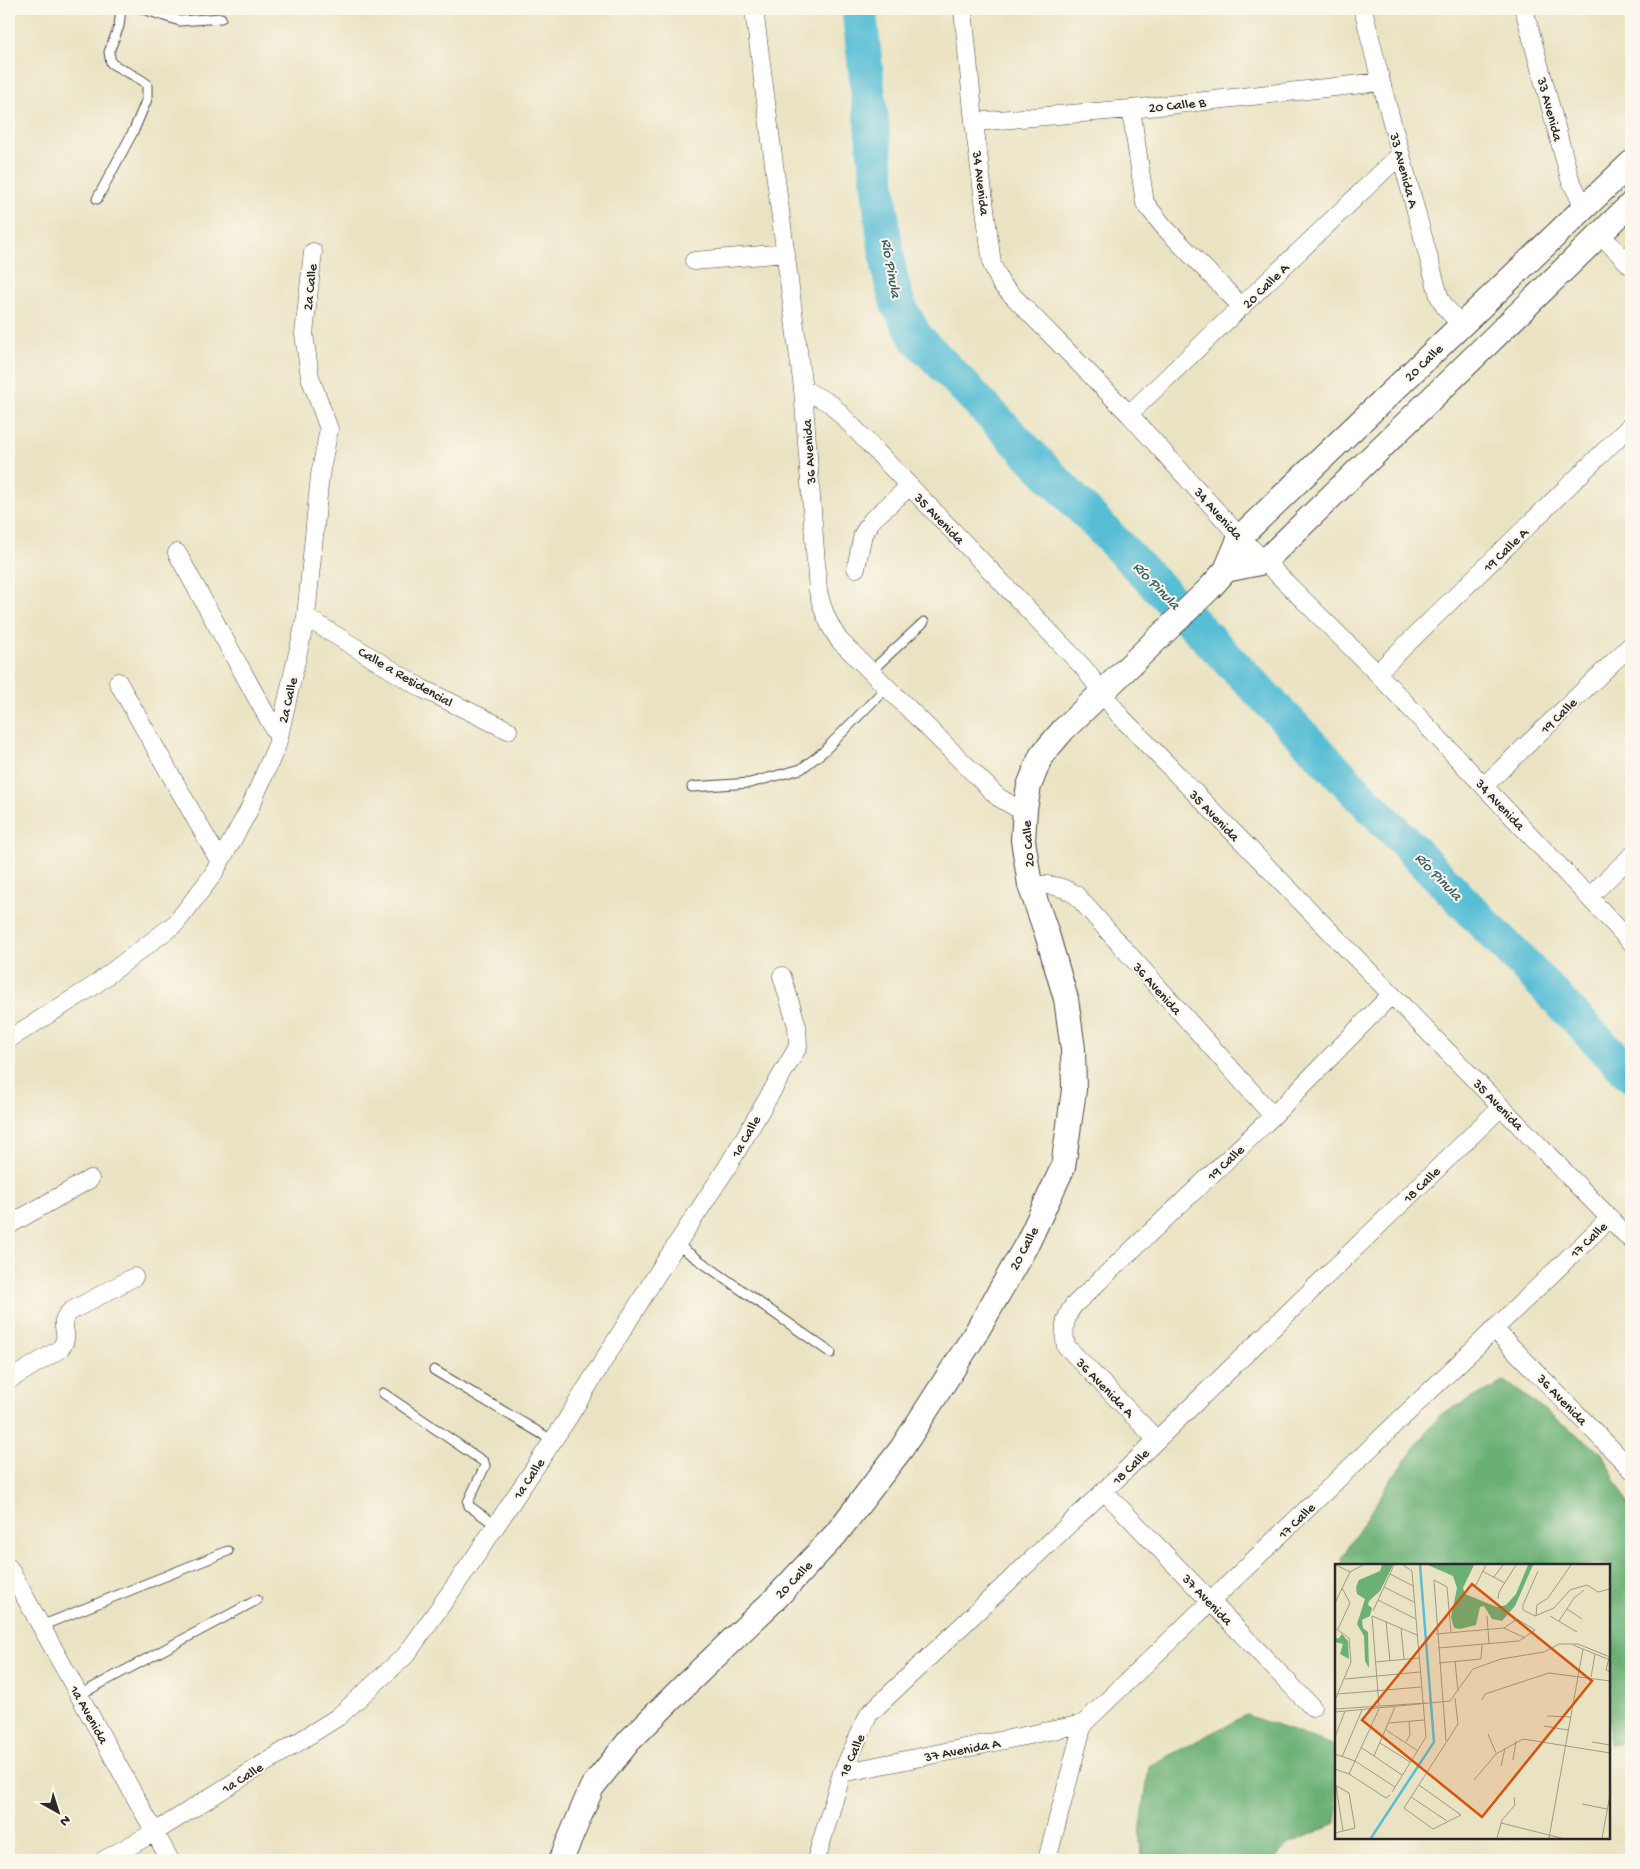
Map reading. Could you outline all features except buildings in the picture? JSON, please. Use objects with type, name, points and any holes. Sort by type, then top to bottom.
[{"type":"main road","name":"20 Calle","points":[[561,1860],[592,1787],[630,1742],[681,1689],[774,1600],[836,1534],[902,1448],[974,1336],[1028,1242],[1063,1167],[1074,1090],[1073,1049],[1066,999],[1047,934],[1030,886],[1023,840],[1029,786],[1041,756],[1063,730],[1226,570],[1240,537],[1631,162]]},
{"type":"main road","points":[[1226,570],[1264,562],[1631,204]]},
{"type":"main road","points":[[1552,280],[1590,224],[1590,216],[1584,207]]},
{"type":"street","name":"36 Avenida","points":[[754,9],[803,389],[818,591],[822,608],[829,625],[839,640],[998,797],[1015,807],[1025,809]]},
{"type":"street","name":"34 Avenida","points":[[963,9],[974,122],[992,264],[1001,284],[1129,414],[1264,562],[1377,673],[1631,942]]},
{"type":"street","name":"33 Avenida A","points":[[1363,9],[1439,296],[1445,307],[1461,325]]},
{"type":"street","name":"33 Avenida","points":[[1524,9],[1570,179],[1584,207]]},
{"type":"street","name":"20 Calle B","points":[[974,122],[1131,109],[1381,82]]},
{"type":"street","points":[[1131,109],[1145,203],[1164,227],[1242,307]]},
{"type":"street","name":"20 Calle A","points":[[1129,414],[1401,154]]},
{"type":"street","points":[[1600,234],[1631,266]]},
{"type":"street","name":"2a Calle","points":[[9,1040],[92,987],[176,923],[212,876],[220,862],[248,812],[277,745],[306,617],[320,475],[329,429],[310,377],[304,334],[313,252]]},
{"type":"street","points":[[694,261],[786,253]]},
{"type":"street","name":"35 Avenida","points":[[803,389],[831,404],[1083,667],[1120,716],[1631,1240]]},
{"type":"street","name":"19 Calle A","points":[[1377,673],[1631,425]]},
{"type":"street","points":[[856,568],[863,534],[872,520],[910,486]]},
{"type":"street","points":[[178,553],[279,738]]},
{"type":"street","name":"Calle a Residencial","points":[[306,617],[421,688],[508,730]]},
{"type":"street","name":"19 Calle","points":[[1484,786],[1631,645]]},
{"type":"street","points":[[118,682],[220,862]]},
{"type":"street","points":[[1589,897],[1631,856]]},
{"type":"street","name":"36 Avenida","points":[[1030,886],[1049,884],[1063,887],[1076,895],[1273,1116]]},
{"type":"street","name":"1a Calle","points":[[104,1860],[155,1832],[338,1717],[406,1655],[552,1440],[676,1244],[726,1169],[798,1047],[797,1026],[782,976]]},
{"type":"street","name":"19 Calle","points":[[1064,1330],[1068,1313],[1073,1306],[1273,1116],[1391,995]]},
{"type":"street","name":"18 Calle","points":[[816,1860],[842,1773],[869,1714],[1104,1491],[1501,1106]]},
{"type":"street","points":[[9,1225],[90,1179]]},
{"type":"street","name":"17 Calle","points":[[1083,1724],[1610,1218]]},
{"type":"street","points":[[9,1380],[60,1349],[66,1343],[63,1322],[65,1316],[71,1311],[134,1277]]},
{"type":"street","name":"36 Avenida","points":[[1494,1329],[1631,1469]]},
{"type":"street","name":"36 Avenida A","points":[[1064,1330],[1066,1346],[1157,1440]]},
{"type":"street","name":"37 Avenida","points":[[1104,1491],[1312,1707]]},
{"type":"street","name":"1a Avenida","points":[[9,1568],[170,1860]]},
{"type":"street","points":[[1047,1860],[1083,1724]]},
{"type":"street","name":"37 Avenida A","points":[[842,1773],[1083,1724]]},
{"type":"lane","points":[[97,200],[134,130],[147,99],[147,84],[111,63],[109,52],[119,26],[121,9]]},
{"type":"lane","points":[[143,9],[180,21],[221,18]]},
{"type":"lane","points":[[871,671],[924,622]]},
{"type":"lane","points":[[692,787],[750,783],[801,769],[822,752],[887,687]]},
{"type":"lane","points":[[676,1244],[831,1353]]},
{"type":"lane","points":[[434,1370],[552,1440]]},
{"type":"lane","points":[[383,1393],[484,1462],[485,1466],[468,1502],[469,1506],[496,1525]]},
{"type":"lane","points":[[41,1626],[228,1551]]},
{"type":"lane","points":[[79,1695],[257,1600]]},
{"type":"green space","points":[[1505,1381],[1602,1453],[1631,1511],[1631,1742],[1610,1745],[1610,1564],[1343,1564],[1342,1557],[1394,1475],[1440,1415]]},
{"type":"green space","points":[[1246,1715],[1335,1746],[1335,1823],[1287,1845],[1274,1860],[1141,1860],[1140,1835],[1149,1766]]},
{"type":"waterway","name":"Río Pinula","points":[[859,9],[883,229],[890,276],[898,305],[916,337],[1631,1075]]}]
